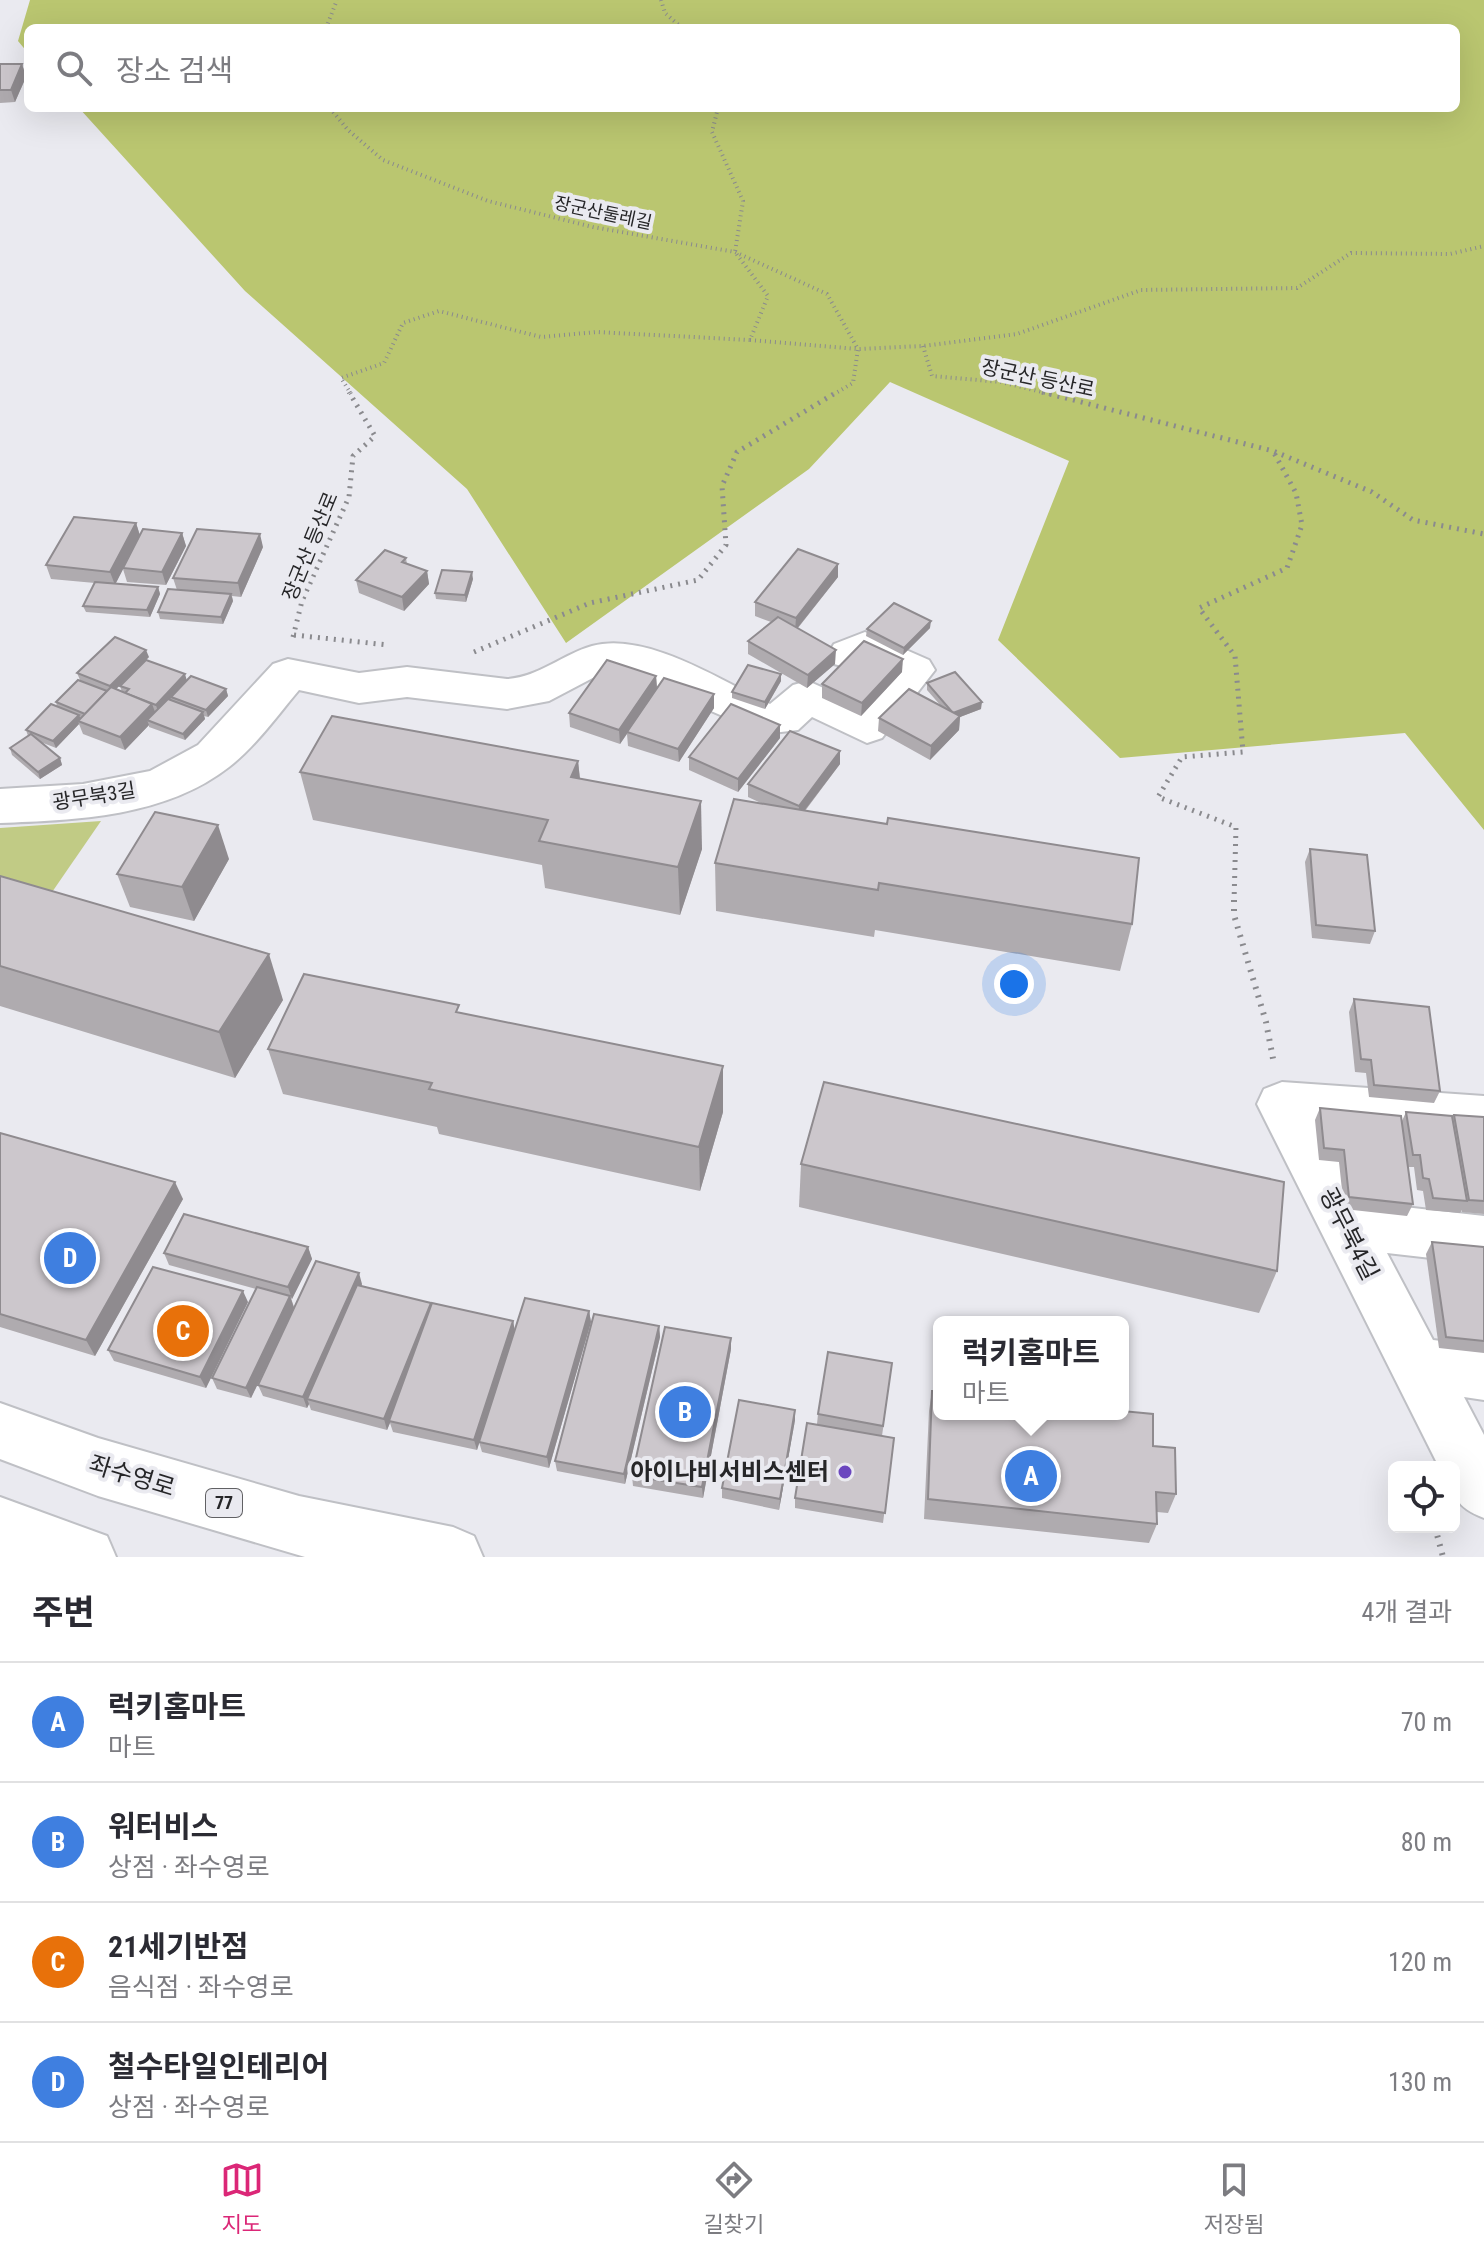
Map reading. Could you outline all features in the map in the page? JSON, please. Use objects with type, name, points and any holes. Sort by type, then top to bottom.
[{"type":"street","points":[[291,654],[316,675],[362,689],[408,682],[473,694],[522,693],[543,687],[588,663],[618,656],[651,667],[764,719],[783,719],[808,696],[867,727],[914,670],[865,646],[849,654]]},
{"type":"street","name":"광무북3길","points":[[0,806],[108,798],[160,783],[188,771],[210,758],[238,734],[291,654]]},
{"type":"street","points":[[1282,1104],[1484,1118]]},
{"type":"street","name":"광무북4길","points":[[1282,1104],[1416,1365],[1484,1489]]},
{"type":"street","points":[[1344,1224],[1484,1240]]},
{"type":"street","points":[[1416,1365],[1484,1373]]},
{"type":"street","name":"좌수영로","points":[[0,1431],[98,1467],[299,1526],[453,1557]]},
{"type":"street","points":[[0,1527],[86,1557]]},
{"type":"path","points":[[328,24],[337,0]]},
{"type":"path","points":[[661,0],[665,13],[677,24]]},
{"type":"path","name":"장군산둘레길","points":[[333,112],[348,130],[383,160],[488,201],[593,227],[735,252],[827,294],[858,349]]},
{"type":"path","points":[[717,112],[712,132],[743,201],[735,252],[768,296],[750,340],[858,349],[923,346]]},
{"type":"path","name":"장군산 등산로","points":[[1484,246],[1450,254],[1351,253],[1297,288],[1141,290],[1017,334],[923,346],[932,376],[1001,382],[1273,451],[1372,492],[1413,520],[1484,534]]},
{"type":"path","name":"장군산 등산로","points":[[291,654],[302,601],[349,497],[353,456],[375,436],[341,378],[384,363],[403,323],[439,311],[541,337],[597,332],[750,340]]},
{"type":"path","points":[[460,651],[475,652],[590,603],[698,580],[726,545],[721,480],[727,466],[737,452],[853,383],[858,349]]},
{"type":"path","points":[[1273,451],[1296,493],[1302,525],[1287,568],[1199,608],[1235,656],[1243,752],[1182,757],[1158,797],[1236,827],[1234,915],[1266,1022],[1282,1104]]},
{"type":"path","points":[[291,654],[400,646]]},
{"type":"path","points":[[1437,1533],[1443,1557]]},
{"type":"green space","points":[[30,0],[1484,0],[1484,830],[1405,733],[1120,758],[998,640],[1069,461],[890,382],[809,469],[566,643],[467,489],[245,291],[83,112],[1460,112],[1460,24],[24,24],[24,48],[18,41]]},
{"type":"green space","points":[[101,821],[48,898],[0,887],[0,828]]},
{"type":"building","points":[[0,64],[22,64],[11,90],[0,90]]},
{"type":"building","points":[[74,517],[136,523],[110,572],[46,565]]},
{"type":"building","points":[[143,529],[182,533],[162,572],[123,568]]},
{"type":"building","points":[[197,529],[260,534],[238,583],[173,578]]},
{"type":"building","points":[[798,549],[838,564],[796,618],[755,602]]},
{"type":"building","points":[[385,550],[406,558],[402,562],[427,571],[402,597],[356,580]]},
{"type":"building","points":[[442,570],[472,572],[465,595],[435,593]]},
{"type":"building","points":[[95,582],[158,587],[147,610],[83,606]]},
{"type":"building","points":[[168,589],[231,594],[221,617],[158,612]]},
{"type":"building","points":[[894,603],[931,621],[904,648],[867,629]]},
{"type":"building","points":[[778,617],[836,650],[808,675],[748,641]]},
{"type":"building","points":[[115,637],[146,650],[110,686],[77,673]]},
{"type":"building","points":[[864,641],[903,659],[862,703],[822,684]]},
{"type":"building","points":[[146,660],[185,674],[156,705],[125,693],[129,689],[120,686]]},
{"type":"building","points":[[607,660],[656,676],[619,730],[569,713]]},
{"type":"building","points":[[748,665],[781,674],[765,702],[732,692]]},
{"type":"building","points":[[955,672],[982,702],[953,713],[927,683]]},
{"type":"building","points":[[191,676],[226,689],[206,710],[171,697]]},
{"type":"building","points":[[664,678],[714,694],[678,749],[627,732]]},
{"type":"building","points":[[78,680],[107,691],[85,714],[56,702]]},
{"type":"building","points":[[111,687],[152,704],[120,737],[78,721]]},
{"type":"building","points":[[909,689],[960,716],[931,746],[879,718]]},
{"type":"building","points":[[168,699],[203,712],[183,734],[147,720]]},
{"type":"building","points":[[51,704],[79,715],[53,741],[26,730]]},
{"type":"building","points":[[731,704],[780,725],[738,779],[689,757]]},
{"type":"building","points":[[332,716],[578,761],[571,777],[701,801],[678,867],[539,841],[548,820],[300,772]]},
{"type":"building","points":[[790,731],[840,751],[799,806],[748,784]]},
{"type":"building","points":[[31,734],[60,758],[38,772],[10,748]]},
{"type":"building","points":[[734,799],[887,824],[888,818],[1139,858],[1132,924],[879,883],[878,890],[715,863]]},
{"type":"building","points":[[155,812],[218,825],[182,887],[117,874]]},
{"type":"building","points":[[1310,849],[1367,855],[1375,931],[1316,925]]},
{"type":"building","points":[[0,876],[269,954],[219,1032],[0,966]]},
{"type":"building","points":[[304,974],[459,1005],[456,1012],[723,1066],[699,1147],[429,1089],[432,1083],[268,1049]]},
{"type":"building","points":[[1354,999],[1429,1007],[1440,1091],[1374,1085],[1371,1060],[1361,1059]]},
{"type":"building","points":[[824,1082],[1284,1182],[1277,1271],[801,1164]]},
{"type":"building","points":[[1320,1108],[1401,1116],[1413,1204],[1349,1197],[1344,1150],[1324,1148]]},
{"type":"building","points":[[1406,1112],[1452,1116],[1467,1201],[1433,1198],[1429,1179],[1423,1178],[1420,1155],[1413,1155]]},
{"type":"building","points":[[1454,1115],[1484,1117],[1484,1201],[1469,1200]]},
{"type":"building","points":[[0,1133],[175,1182],[86,1340],[0,1314]]},
{"type":"building","points":[[184,1214],[308,1247],[288,1287],[164,1253]]},
{"type":"building","points":[[1432,1242],[1484,1247],[1484,1341],[1446,1337]]},
{"type":"building","points":[[316,1261],[359,1273],[303,1397],[258,1385]]},
{"type":"building","points":[[153,1267],[243,1291],[200,1377],[108,1350]]},
{"type":"building","points":[[357,1285],[431,1303],[384,1419],[307,1399]]},
{"type":"building","points":[[257,1287],[290,1296],[246,1388],[212,1378]]},
{"type":"building","points":[[525,1298],[589,1311],[547,1457],[479,1442]]},
{"type":"building","points":[[432,1303],[513,1321],[474,1440],[389,1421]]},
{"type":"building","points":[[594,1314],[659,1326],[624,1474],[555,1461]]},
{"type":"building","points":[[665,1327],[731,1338],[702,1487],[632,1476]]},
{"type":"building","points":[[828,1352],[892,1363],[883,1426],[818,1414]]},
{"type":"building","points":[[932,1391],[933,1420],[1129,1420],[1129,1412],[1153,1414],[1153,1446],[1175,1448],[1176,1494],[1156,1492],[1157,1524],[928,1499]]},
{"type":"building","points":[[739,1400],[795,1410],[780,1499],[722,1488]]},
{"type":"building","points":[[807,1423],[894,1438],[885,1513],[795,1498]]},
{"type":"place","name":"철수타일인테리어","points":[[70,1258]]},
{"type":"place","name":"21세기반점","points":[[183,1331]]},
{"type":"place","name":"워터비스","points":[[685,1412]]},
{"type":"place","name":"아이나비서비스센터","points":[[845,1472]]},
{"type":"place","name":"럭키홈마트","points":[[1031,1476]]}]
